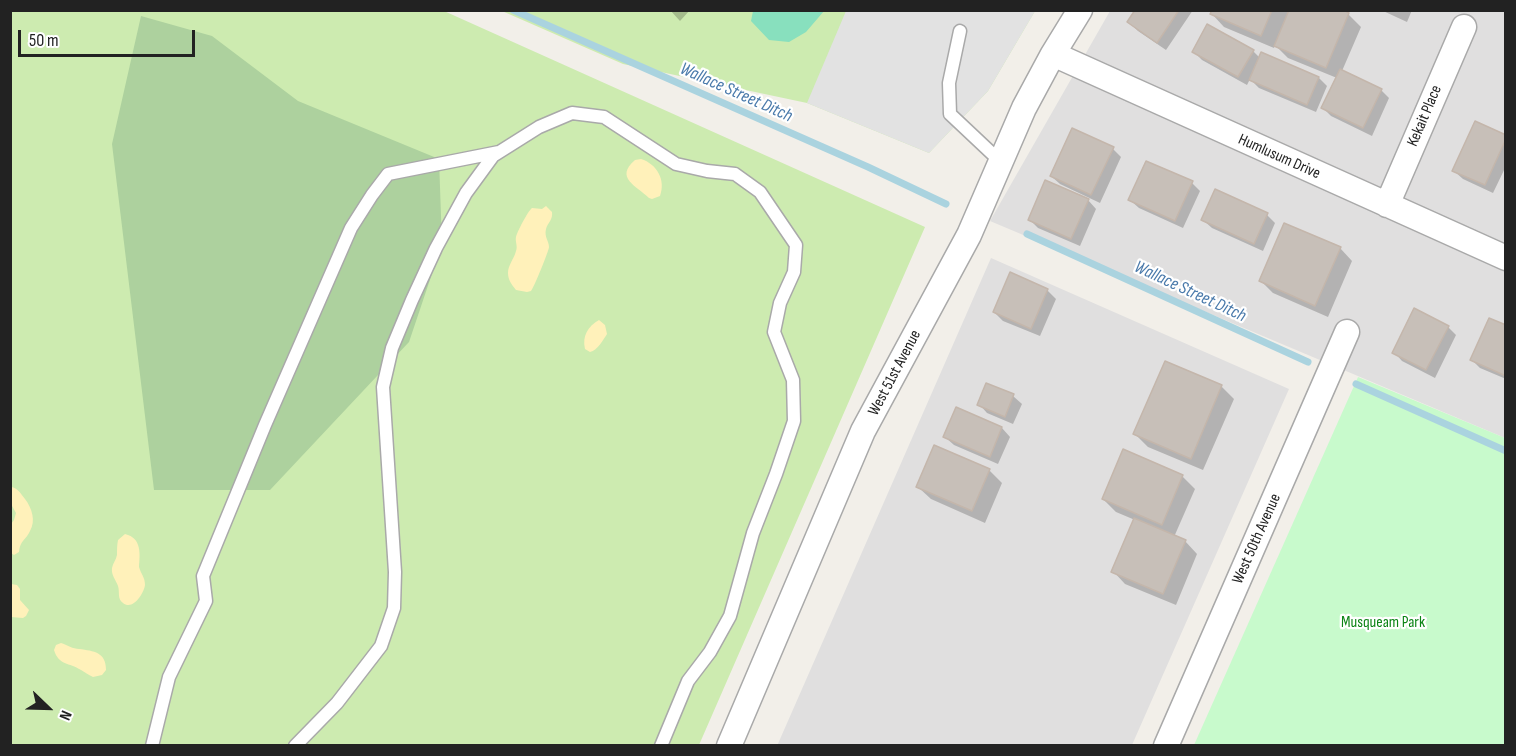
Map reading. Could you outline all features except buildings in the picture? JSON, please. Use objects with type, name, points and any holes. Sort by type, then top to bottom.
[{"type":"street","name":"West 51st Avenue","points":[[729,746],[863,431],[969,235],[1024,108],[1080,10]]},
{"type":"street","name":"Kekait Place","points":[[1387,205],[1464,27]]},
{"type":"street","name":"Humlusum Drive","points":[[1053,54],[1506,258]]},
{"type":"street","name":"West 50th Avenue","points":[[1166,746],[1347,332]]},
{"type":"lane","points":[[960,31],[949,84],[950,114],[1002,162]]},
{"type":"lane","points":[[295,746],[337,703],[381,646],[394,608],[395,572],[383,387],[392,348],[436,248],[466,193],[494,156],[539,127],[572,113],[604,117],[676,164],[735,174],[760,192],[796,245],[794,272],[780,303],[774,332],[793,380],[794,421],[753,533],[730,616],[710,652],[688,681],[661,746]]},
{"type":"lane","points":[[152,746],[169,677],[206,601],[203,576],[265,425],[351,228],[388,174],[500,152]]},
{"type":"shaded area","points":[[846,11],[1035,11],[988,91],[929,153],[807,103]]},
{"type":"shaded area","points":[[1110,11],[1505,11],[1505,438],[990,221]]},
{"type":"shaded area","points":[[991,258],[1289,389],[1132,745],[777,746]]},
{"type":"green space","points":[[753,10],[824,11],[806,32],[789,42],[769,40],[751,21]]},
{"type":"green space","points":[[10,11],[444,11],[925,227],[699,745],[11,745]]},
{"type":"green space","points":[[502,11],[1035,11],[988,91],[929,153],[807,103],[623,64]]},
{"type":"green space","points":[[141,16],[212,36],[298,101],[439,159],[442,244],[409,342],[270,490],[154,490],[112,144]]},
{"type":"green space","name":"Musqueam Park","points":[[1358,377],[1505,438],[1505,745],[1194,745]]},
{"type":"sand","points":[[635,160],[647,161],[659,173],[662,184],[660,196],[649,198],[627,177],[629,166]]},
{"type":"sand","points":[[546,206],[552,212],[546,232],[549,247],[547,255],[531,291],[516,290],[509,280],[508,273],[517,249],[517,234],[532,208],[542,209]]},
{"type":"sand","points":[[599,320],[605,325],[607,334],[598,347],[590,352],[585,349],[585,336],[589,328]]},
{"type":"sand","points":[[11,487],[19,491],[31,510],[33,519],[32,527],[22,542],[19,552],[14,555],[11,553],[11,524],[16,513],[11,504]]},
{"type":"sand","points":[[125,534],[131,536],[139,547],[139,567],[145,582],[140,596],[131,605],[120,600],[112,571],[117,555],[118,540]]},
{"type":"sand","points":[[11,584],[17,585],[20,589],[20,600],[29,610],[23,618],[11,617]]},
{"type":"sand","points":[[61,643],[98,654],[104,659],[106,670],[102,675],[93,677],[62,661],[54,650],[56,645]]},
{"type":"waterway","name":"Wallace Street Ditch","points":[[513,10],[868,167],[946,204]]},
{"type":"waterway","name":"Wallace Street Ditch","points":[[1027,234],[1308,362]]},
{"type":"waterway","name":"Wallace Street Ditch","points":[[1356,384],[1506,451]]}]
